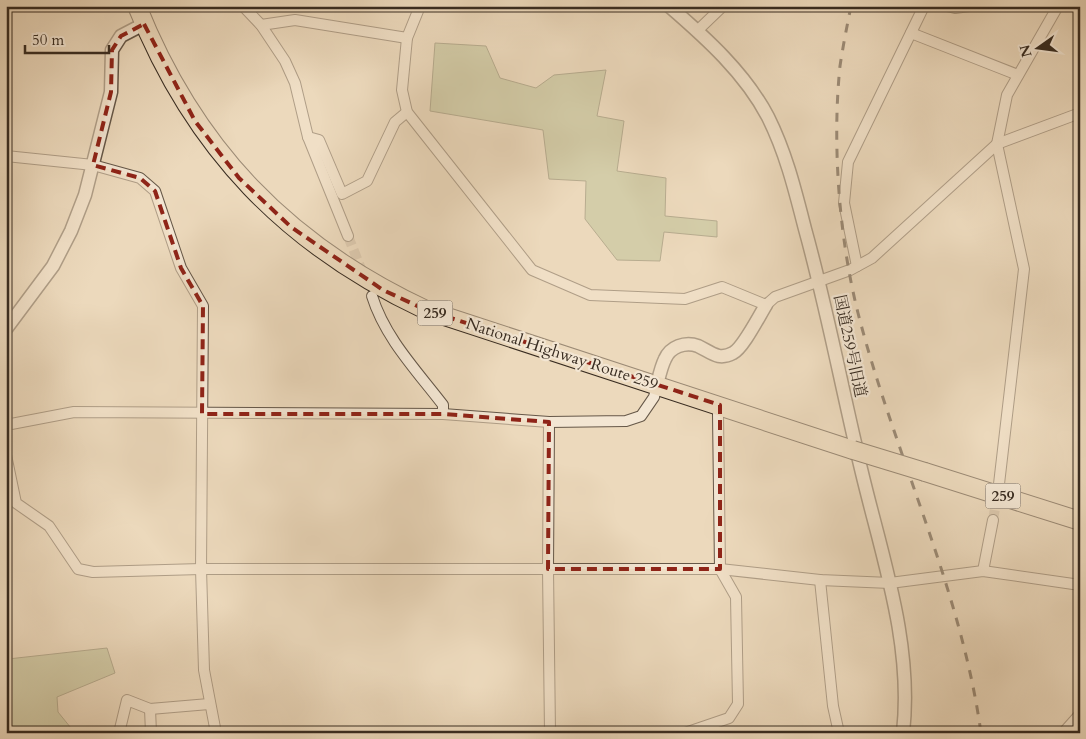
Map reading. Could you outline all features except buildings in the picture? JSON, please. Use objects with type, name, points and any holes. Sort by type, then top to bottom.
[{"type":"highway","name":"National Highway Route 259","points":[[137,6],[168,74],[195,120],[239,178],[291,227],[346,267],[383,290],[426,310],[853,450],[1080,521]]},
{"type":"street","points":[[243,6],[261,25],[285,61],[295,83],[308,137],[348,236]]},
{"type":"street","points":[[420,6],[406,38],[402,90],[406,112],[532,270],[590,295],[685,299],[722,287],[766,305]]},
{"type":"street","name":"国道259号旧道","points":[[669,6],[698,31],[746,83],[767,115],[788,163],[820,281],[856,450],[890,584],[905,673],[903,733]]},
{"type":"street","points":[[698,31],[723,6]]},
{"type":"street","points":[[857,266],[844,203],[848,162],[924,6]]},
{"type":"street","points":[[947,6],[955,8],[969,6]]},
{"type":"street","points":[[999,484],[1024,268],[997,144],[1007,95],[1058,6]]},
{"type":"street","points":[[261,25],[295,20],[406,38]]},
{"type":"street","points":[[6,329],[53,266],[71,231],[85,195],[111,92],[112,50],[121,36],[144,24]]},
{"type":"street","points":[[911,33],[1018,75]]},
{"type":"street","points":[[308,137],[319,140],[342,194],[367,181],[396,122],[406,112]]},
{"type":"street","points":[[6,425],[74,412],[443,414],[549,422],[626,421],[641,416],[654,397],[665,358],[672,350],[680,345],[689,344],[698,346],[715,356],[732,354],[743,343],[766,305],[775,297],[820,281],[872,258],[997,144],[1080,113]]},
{"type":"street","points":[[6,156],[93,165],[140,178],[155,191],[181,268],[203,306],[201,569],[204,670],[216,733]]},
{"type":"street","points":[[372,296],[378,317],[393,340],[444,406],[443,414]]},
{"type":"street","points":[[685,733],[729,718],[738,704],[736,597],[720,569],[718,414],[720,405]]},
{"type":"street","points":[[549,422],[550,733]]},
{"type":"street","points":[[6,454],[16,503],[49,526],[78,568],[93,572],[201,569],[720,569],[820,580],[890,584],[982,571],[1080,584]]},
{"type":"street","points":[[982,571],[993,520]]},
{"type":"street","points":[[820,580],[833,706],[839,733]]},
{"type":"street","points":[[119,733],[127,700],[150,708],[209,704]]},
{"type":"street","points":[[150,708],[151,733]]},
{"type":"street","points":[[1063,733],[1080,714]]},
{"type":"highlighted area","points":[[144,24],[195,121],[239,178],[291,227],[383,290],[426,310],[720,405],[720,569],[548,569],[549,422],[443,414],[202,414],[203,306],[181,268],[155,191],[140,178],[93,165],[111,92],[112,50],[121,36]]},
{"type":"green space","points":[[435,43],[486,46],[500,78],[536,88],[554,75],[606,70],[597,116],[624,121],[617,171],[666,178],[665,216],[717,221],[717,237],[664,232],[660,261],[617,260],[585,219],[586,181],[549,179],[543,130],[430,111]]},
{"type":"green space","points":[[6,630],[8,659],[107,648],[115,673],[57,697],[58,712],[75,733],[6,733]]},
{"type":"tunnel","points":[[348,236],[363,274]]},
{"type":"tunnel","points":[[993,520],[998,491]]},
{"type":"railway","points":[[851,6],[840,66],[837,127],[839,190],[851,284],[873,366],[943,574],[971,679],[981,733]]}]
